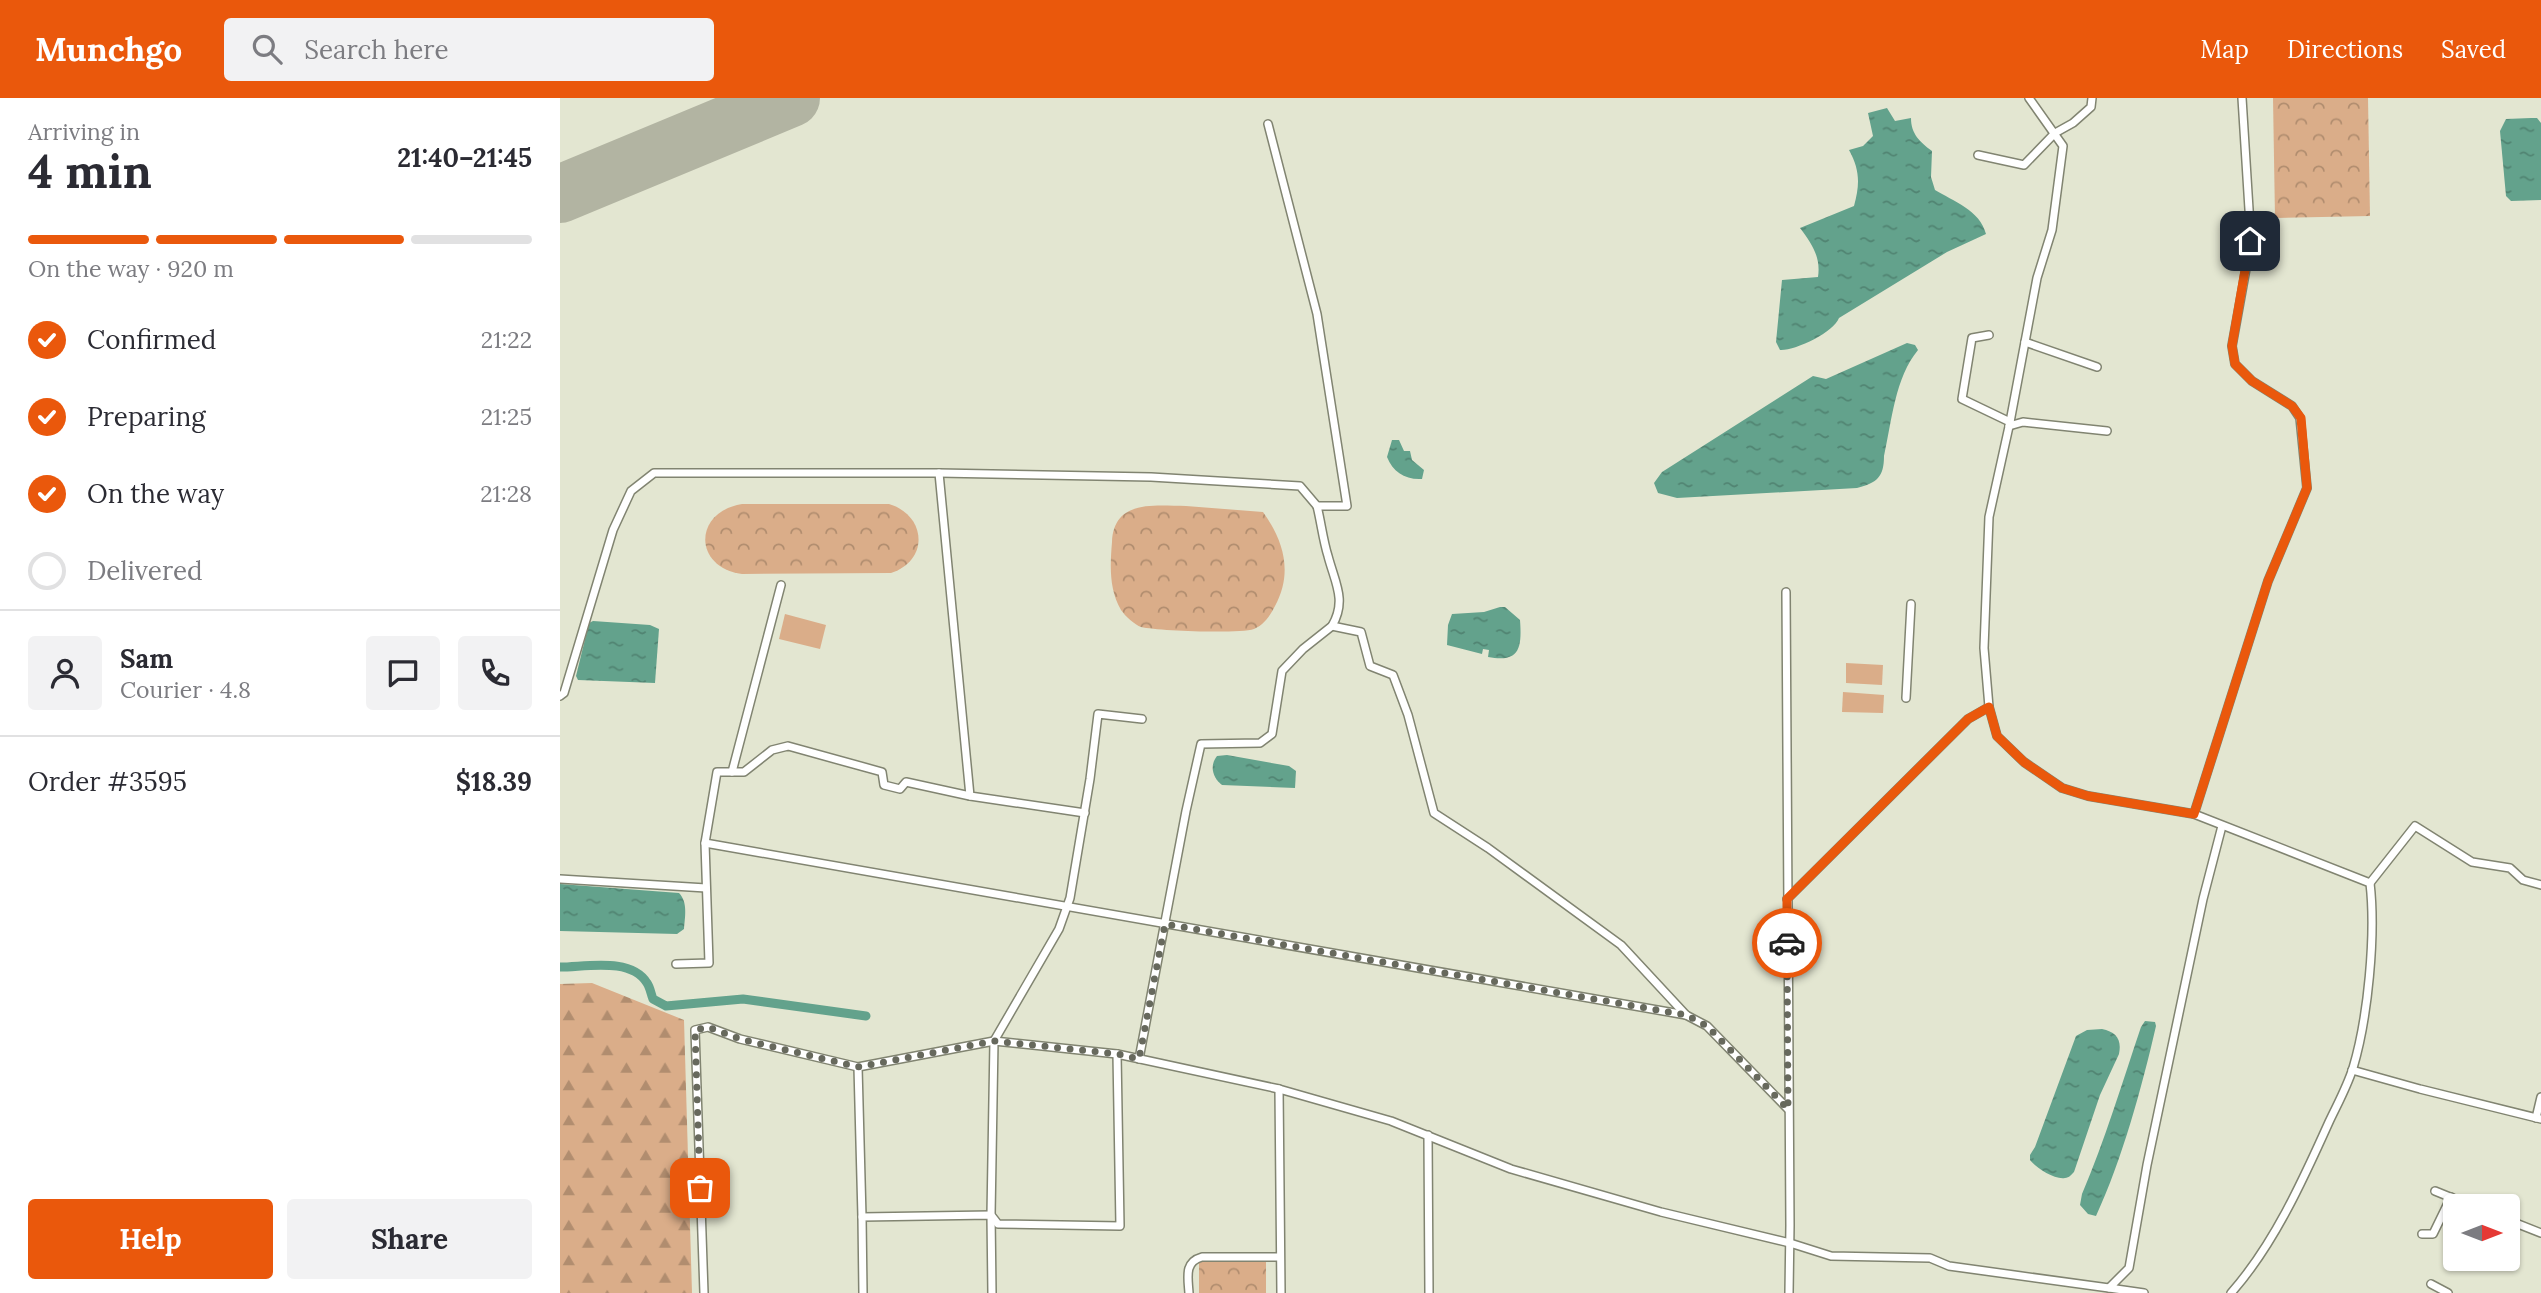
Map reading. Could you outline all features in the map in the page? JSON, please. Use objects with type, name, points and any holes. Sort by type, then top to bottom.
[{"type":"street","points":[[2029,98],[2063,146],[2052,230],[2037,278],[2010,424],[1989,517],[1984,648],[1989,707],[1997,736],[2024,762],[2062,788],[2088,796],[2194,814],[2370,883]]},
{"type":"street","points":[[1978,155],[2024,165],[2055,133],[2073,123],[2091,107],[2092,98]]},
{"type":"street","points":[[2194,814],[2268,581],[2307,488],[2301,418],[2292,406],[2252,381],[2235,364],[2232,346],[2250,241],[2242,98]]},
{"type":"street","points":[[1268,124],[1317,314],[1327,387],[1346,485],[1347,506],[1317,506]]},
{"type":"street","points":[[1989,335],[1972,338],[1962,399],[2010,424],[2031,422],[2107,431]]},
{"type":"street","points":[[2025,342],[2097,367]]},
{"type":"street","points":[[560,696],[564,693],[613,530],[632,492],[654,473],[939,473],[1151,477],[1300,486],[1317,506],[1340,594],[1339,613],[1332,626],[1303,649],[1283,671],[1272,734],[1260,743],[1201,744],[1185,811],[1139,1059]]},
{"type":"street","points":[[939,473],[970,796]]},
{"type":"street","points":[[732,772],[780,585]]},
{"type":"street","points":[[1786,592],[1790,1242],[1788,1293]]},
{"type":"street","points":[[1906,698],[1911,604]]},
{"type":"street","points":[[1332,626],[1361,632],[1370,666],[1393,675],[1408,715],[1434,813],[1488,848],[1621,945],[1686,1015]]},
{"type":"street","points":[[1787,899],[1968,719],[1989,707]]},
{"type":"street","points":[[992,1293],[994,1041],[1059,929],[1070,898],[1098,714],[1142,719]]},
{"type":"street","points":[[676,964],[709,963],[705,843],[717,772],[744,772],[772,750],[788,746],[882,772],[884,785],[900,789],[906,782],[970,796],[1085,813]]},
{"type":"street","points":[[2109,1288],[2129,1268],[2147,1165],[2203,899],[2222,826]]},
{"type":"street","points":[[2231,1293],[2250,1271],[2304,1177],[2352,1070],[2364,1012],[2373,913],[2370,883],[2415,826],[2472,862],[2510,868],[2523,880],[2541,885]]},
{"type":"street","points":[[705,843],[1686,1015],[1707,1026],[1788,1109]]},
{"type":"street","points":[[560,879],[706,888]]},
{"type":"street","points":[[704,1293],[695,1030],[708,1027],[740,1039],[858,1067],[994,1041],[1118,1054],[1279,1089],[1391,1121],[1511,1169],[1661,1212],[1770,1240],[1790,1242],[1831,1256],[1930,1258],[1949,1266],[2144,1293]]},
{"type":"street","points":[[991,1215],[998,1224],[1120,1226],[1118,1054]]},
{"type":"street","points":[[858,1067],[863,1293]]},
{"type":"street","points":[[2352,1070],[2420,1090],[2539,1119],[2541,1097]]},
{"type":"street","points":[[1279,1089],[1281,1293]]},
{"type":"street","points":[[1428,1135],[1429,1293]]},
{"type":"street","points":[[2435,1191],[2443,1194]]},
{"type":"street","points":[[2422,1234],[2433,1234],[2443,1213]]},
{"type":"street","points":[[862,1217],[991,1215]]},
{"type":"street","points":[[2520,1225],[2541,1233]]},
{"type":"street","points":[[1189,1293],[1188,1267],[1193,1260],[1202,1257],[1280,1257]]},
{"type":"street","points":[[2431,1284],[2448,1293]]},
{"type":"green space","points":[[2273,98],[2368,98],[2370,216],[2275,218]]},
{"type":"green space","points":[[742,504],[889,504],[901,510],[916,527],[917,548],[904,567],[891,573],[742,574],[726,569],[714,561],[705,539],[714,517],[726,509]]},
{"type":"green space","points":[[1149,506],[1263,512],[1270,523],[1284,558],[1284,581],[1273,610],[1258,627],[1246,631],[1216,632],[1141,627],[1121,610],[1112,586],[1111,569],[1114,528],[1120,518],[1128,512]]},
{"type":"green space","points":[[785,614],[826,625],[820,649],[779,639]]},
{"type":"green space","points":[[1846,663],[1883,665],[1882,685],[1846,683]]},
{"type":"green space","points":[[1843,692],[1884,695],[1883,713],[1842,712]]},
{"type":"green space","points":[[592,983],[684,1020],[692,1293],[560,1293],[560,984]]},
{"type":"green space","points":[[1266,1260],[1266,1293],[1199,1293],[1199,1261]]},
{"type":"water","points":[[1887,108],[1895,121],[1911,118],[1917,137],[1932,151],[1931,177],[1935,190],[1972,212],[1986,234],[1947,252],[1839,318],[1830,329],[1813,340],[1780,350],[1776,342],[1782,280],[1818,277],[1815,251],[1800,228],[1854,206],[1858,177],[1849,150],[1863,146],[1873,136],[1868,113]]},
{"type":"water","points":[[2537,118],[2541,123],[2541,200],[2511,201],[2506,196],[2500,131],[2506,119]]},
{"type":"water","points":[[1907,343],[1915,345],[1918,350],[1899,386],[1883,469],[1878,478],[1870,484],[1857,488],[1677,498],[1658,493],[1654,483],[1662,472],[1813,376],[1826,379]]},
{"type":"water","points":[[1392,440],[1399,440],[1404,451],[1410,451],[1412,460],[1424,470],[1422,479],[1400,474],[1393,467],[1387,457]]},
{"type":"water","points":[[1505,607],[1520,620],[1519,646],[1513,655],[1507,658],[1488,657],[1489,650],[1483,649],[1482,654],[1447,645],[1448,625],[1452,614],[1484,612]]},
{"type":"water","points":[[593,621],[650,625],[659,629],[655,683],[578,680],[576,676],[589,623]]},
{"type":"water","points":[[1227,755],[1289,766],[1296,771],[1295,788],[1222,785],[1214,775],[1213,764],[1217,756]]},
{"type":"water","points":[[560,884],[679,893],[685,905],[684,929],[677,934],[560,931]]},
{"type":"water","points":[[2145,1021],[2155,1022],[2156,1026],[2130,1123],[2096,1216],[2088,1214],[2080,1205],[2082,1194]]},
{"type":"water","points":[[2102,1029],[2117,1037],[2120,1044],[2119,1054],[2100,1095],[2074,1172],[2066,1178],[2056,1177],[2037,1166],[2030,1160],[2030,1155],[2076,1036],[2087,1030]]},
{"type":"waterway","points":[[560,967],[607,965],[630,970],[640,975],[647,983],[653,999],[666,1006],[743,999],[866,1016]]},
{"type":"taxiway","points":[[727,125],[748,98]]},
{"type":"runway","points":[[560,194],[791,98]]},
{"type":"way so far","points":[[700,1188],[695,1030],[708,1027],[740,1039],[858,1067],[994,1041],[1118,1054],[1139,1059],[1165,924],[1686,1015],[1707,1026],[1788,1109],[1787,943]]},
{"type":"route","points":[[1787,943],[1787,899],[1968,719],[1989,707],[1997,736],[2024,762],[2062,788],[2088,796],[2194,814],[2268,581],[2307,488],[2301,418],[2292,406],[2252,381],[2235,364],[2232,346],[2250,241]]}]
